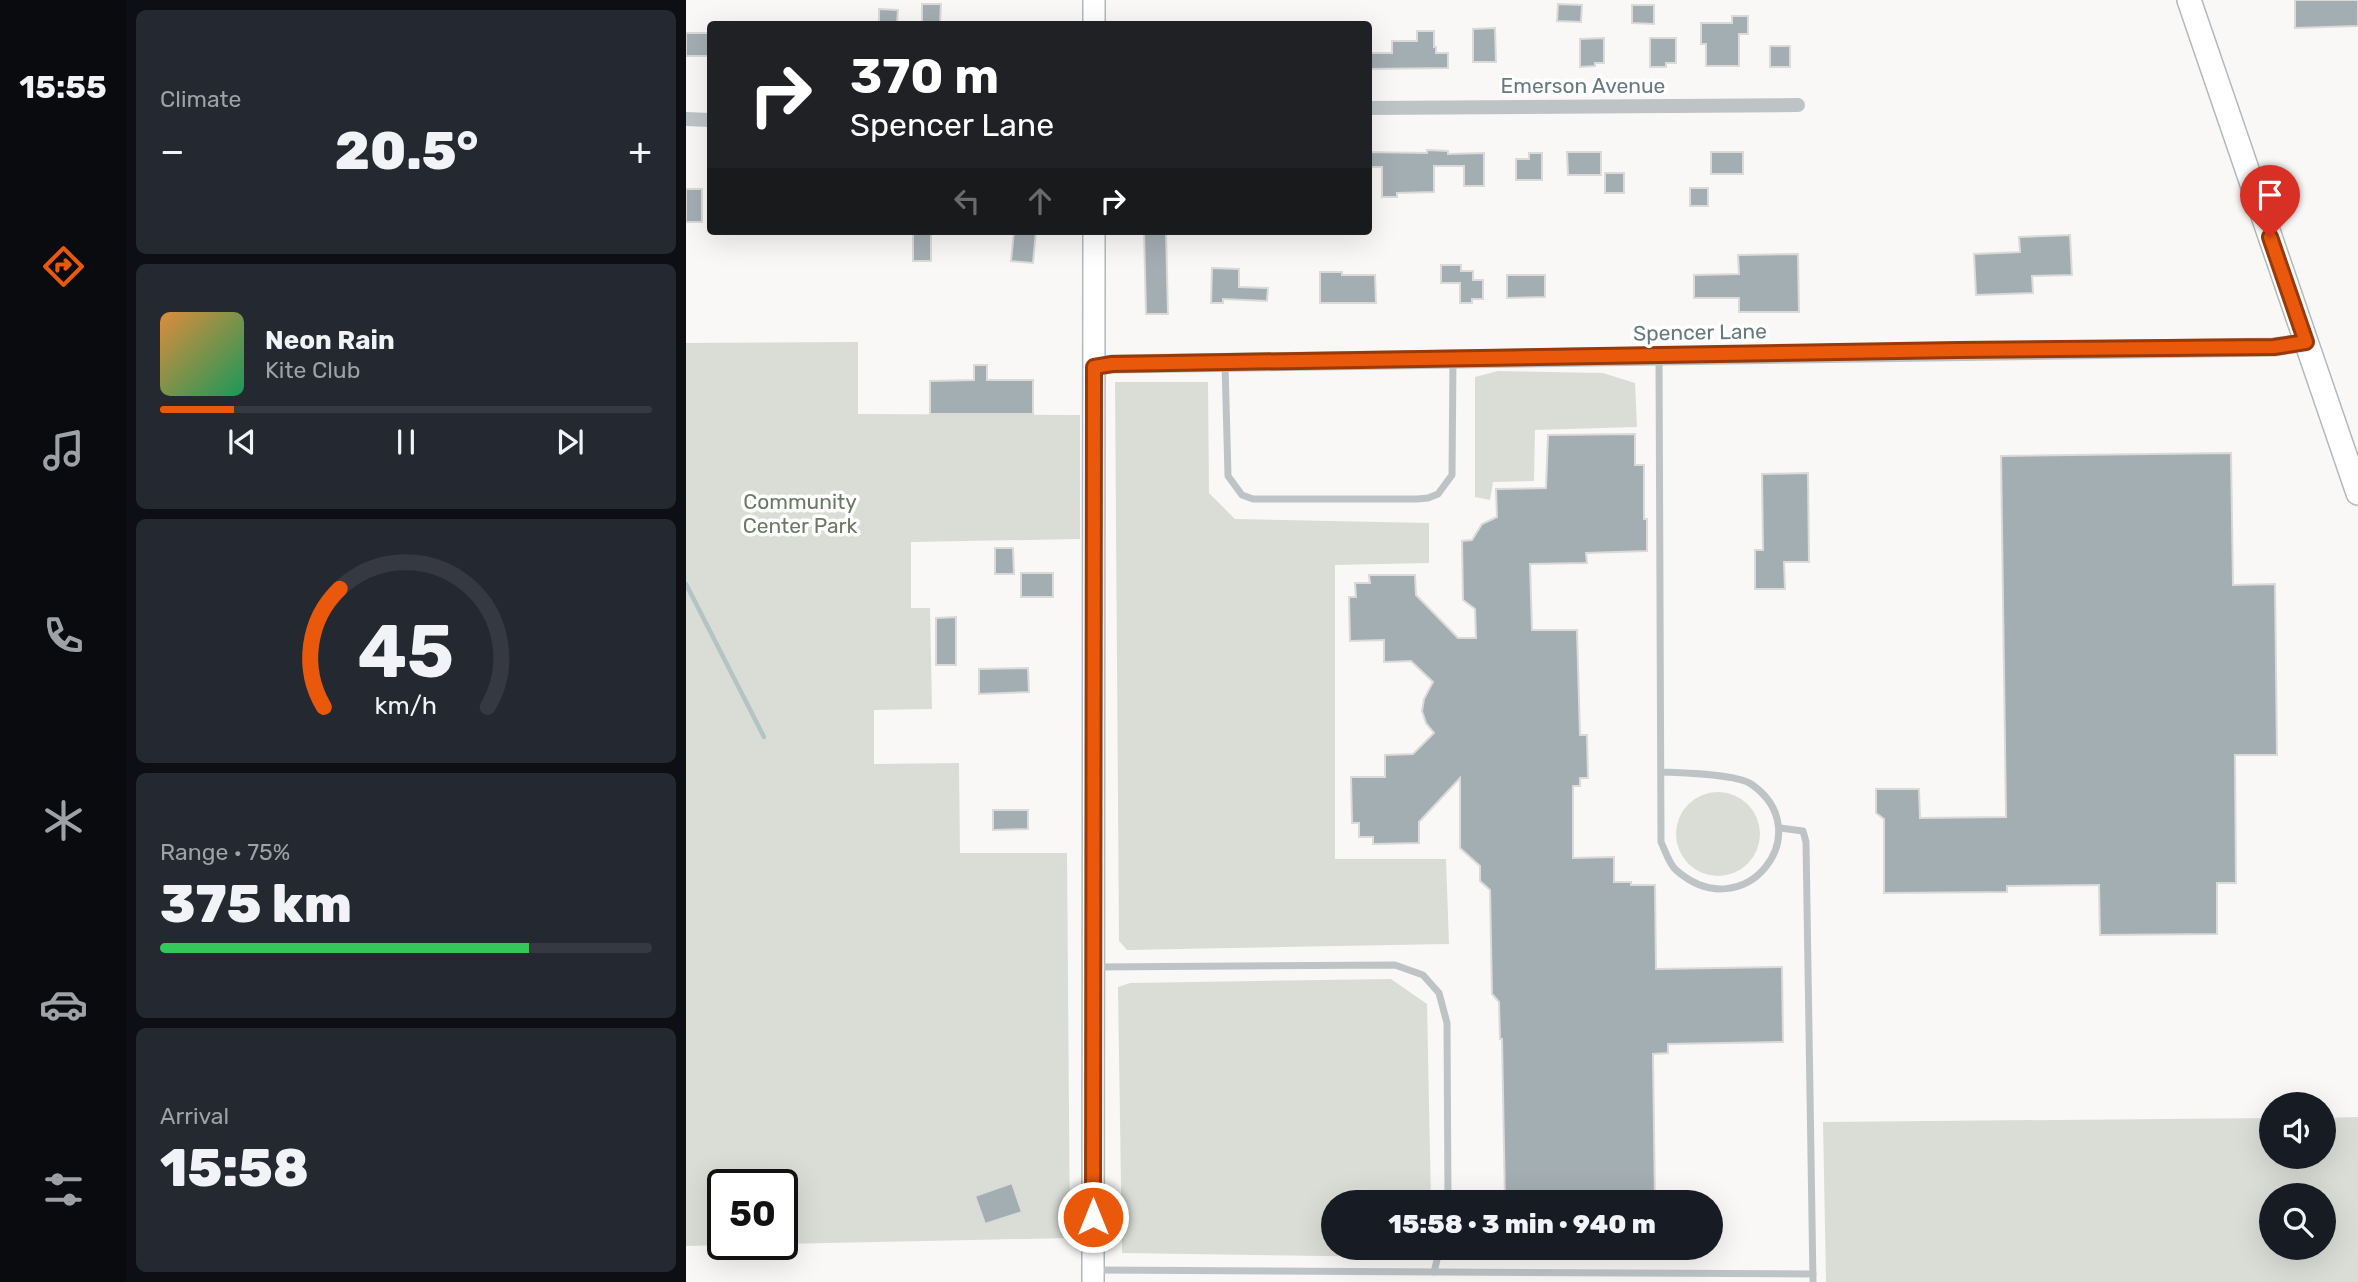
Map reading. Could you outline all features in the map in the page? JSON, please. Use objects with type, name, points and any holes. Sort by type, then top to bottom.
[{"type":"main road","points":[[1094,0],[1094,21]]},
{"type":"main road","points":[[2189,0],[2358,493]]},
{"type":"main road","points":[[1093,1276],[1094,235]]},
{"type":"street","name":"Emerson Avenue","points":[[1372,108],[1798,105]]},
{"type":"street","points":[[686,119],[707,120]]},
{"type":"street","name":"Spencer Lane","points":[[1094,367],[1112,364],[1453,358],[2274,347],[2306,342]]},
{"type":"lane","points":[[1659,356],[1661,842],[1674,869],[1703,886],[1734,888],[1754,880],[1773,859],[1780,828],[1770,803],[1750,783],[1724,777],[1662,772]]},
{"type":"lane","points":[[1226,364],[1228,476],[1242,495],[1253,499],[1417,499],[1438,494],[1452,475],[1453,358]]},
{"type":"lane","points":[[1093,1276],[1434,1272],[1813,1278],[1806,842],[1803,831],[1780,828]]},
{"type":"lane","points":[[1095,967],[1395,965],[1423,975],[1439,993],[1447,1023],[1448,1190]]},
{"type":"lane","points":[[1434,1272],[1437,1260]]},
{"type":"green space","name":"Community Center Park","points":[[858,342],[858,414],[1080,415],[1080,539],[911,542],[911,608],[930,608],[932,709],[874,710],[874,764],[959,763],[960,853],[1067,853],[1070,1238],[798,1244],[798,1169],[707,1169],[707,1246],[686,1246],[686,343]]},
{"type":"green space","points":[[1498,371],[1603,373],[1635,383],[1637,427],[1535,430],[1534,481],[1493,482],[1490,500],[1475,497],[1475,377]]},
{"type":"green space","points":[[1115,382],[1208,382],[1209,493],[1235,519],[1429,523],[1429,563],[1335,565],[1335,859],[1446,859],[1449,944],[1127,950],[1119,941]]},
{"type":"green space","points":[[1718,792],[1734,795],[1748,804],[1757,818],[1760,834],[1757,850],[1748,864],[1734,873],[1718,876],[1702,873],[1688,864],[1679,850],[1676,834],[1679,818],[1688,804],[1702,795]]},
{"type":"green space","points":[[1391,979],[1427,1004],[1431,1190],[1321,1190],[1321,1256],[1122,1253],[1118,987],[1130,983]]},
{"type":"green space","points":[[2358,1117],[2358,1282],[1826,1282],[1823,1122],[2259,1118],[2259,1169],[2336,1169],[2336,1118]]},
{"type":"building","points":[[2295,0],[2358,0],[2358,26],[2295,28]]},
{"type":"building","points":[[922,4],[941,4],[940,21],[922,21]]},
{"type":"building","points":[[1558,4],[1582,5],[1581,22],[1557,21]]},
{"type":"building","points":[[1632,5],[1654,5],[1654,24],[1632,23]]},
{"type":"building","points":[[879,9],[898,10],[897,21],[879,21]]},
{"type":"building","points":[[1732,16],[1748,16],[1748,34],[1739,34],[1739,66],[1706,66],[1706,44],[1701,44],[1701,23],[1732,23]]},
{"type":"building","points":[[1495,28],[1496,62],[1473,62],[1473,29]]},
{"type":"building","points":[[1417,31],[1434,31],[1436,53],[1448,53],[1448,68],[1372,69],[1372,53],[1392,53],[1392,41],[1417,41]]},
{"type":"building","points":[[686,33],[707,33],[707,56],[686,56]]},
{"type":"building","points":[[1604,38],[1604,63],[1580,67],[1580,39]]},
{"type":"building","points":[[1650,38],[1676,38],[1676,63],[1666,63],[1666,67],[1650,67]]},
{"type":"building","points":[[1770,46],[1790,46],[1790,67],[1770,67]]},
{"type":"building","points":[[1427,150],[1448,151],[1448,154],[1484,153],[1484,186],[1464,186],[1464,166],[1434,166],[1434,192],[1397,193],[1397,197],[1382,197],[1382,167],[1372,167],[1372,152],[1427,153]]},
{"type":"building","points":[[1567,152],[1601,152],[1601,175],[1568,175]]},
{"type":"building","points":[[1711,152],[1743,152],[1743,174],[1711,174]]},
{"type":"building","points":[[1529,153],[1542,153],[1542,180],[1516,180],[1516,159],[1529,159]]},
{"type":"building","points":[[1605,173],[1624,173],[1624,193],[1605,193]]},
{"type":"building","points":[[1690,188],[1708,188],[1708,206],[1690,206]]},
{"type":"building","points":[[686,189],[702,189],[702,222],[686,222]]},
{"type":"building","points":[[913,235],[931,235],[931,261],[913,261]]},
{"type":"building","points":[[1014,235],[1036,235],[1033,263],[1011,261]]},
{"type":"building","points":[[1144,235],[1166,235],[1168,314],[1146,314]]},
{"type":"building","points":[[2070,235],[2072,275],[2032,276],[2033,293],[1976,295],[1974,254],[2020,252],[2019,237]]},
{"type":"building","points":[[1798,254],[1799,312],[1739,312],[1739,298],[1694,298],[1694,275],[1739,274],[1738,255]]},
{"type":"building","points":[[1441,265],[1461,265],[1461,271],[1473,271],[1473,280],[1483,280],[1483,299],[1460,303],[1460,283],[1441,283]]},
{"type":"building","points":[[1212,268],[1239,269],[1239,287],[1268,288],[1267,301],[1223,299],[1223,303],[1211,303]]},
{"type":"building","points":[[1320,272],[1375,275],[1376,303],[1320,303]]},
{"type":"building","points":[[1507,275],[1545,275],[1545,297],[1507,298]]},
{"type":"building","points":[[974,365],[987,365],[987,380],[1033,380],[1033,414],[930,414],[930,381],[974,380]]},
{"type":"building","points":[[1635,434],[1635,465],[1644,465],[1647,551],[1586,553],[1587,563],[1530,564],[1532,630],[1577,630],[1580,735],[1587,735],[1588,778],[1580,778],[1580,786],[1573,786],[1573,858],[1614,857],[1614,882],[1655,885],[1656,969],[1782,967],[1783,1042],[1668,1044],[1668,1053],[1653,1054],[1655,1190],[1505,1190],[1502,1039],[1499,1002],[1492,994],[1490,890],[1480,881],[1480,866],[1460,848],[1460,778],[1419,822],[1419,843],[1373,844],[1373,837],[1359,837],[1359,823],[1352,823],[1351,777],[1385,777],[1385,755],[1413,754],[1434,733],[1426,723],[1422,711],[1424,699],[1433,682],[1411,661],[1384,662],[1384,640],[1350,641],[1349,597],[1356,597],[1355,583],[1370,583],[1369,575],[1415,575],[1416,595],[1458,638],[1476,638],[1475,609],[1463,600],[1462,541],[1472,540],[1482,524],[1497,517],[1496,489],[1546,488],[1548,435]]},
{"type":"building","points":[[2231,453],[2233,585],[2275,584],[2277,755],[2235,755],[2236,883],[2217,883],[2217,934],[2100,935],[2099,885],[2007,886],[2007,892],[1884,893],[1884,819],[1876,813],[1876,789],[1919,789],[1920,818],[2006,817],[2001,456]]},
{"type":"building","points":[[1808,473],[1809,562],[1784,562],[1785,589],[1755,589],[1755,550],[1763,550],[1762,474]]},
{"type":"building","points":[[995,548],[1013,548],[1014,574],[995,574]]},
{"type":"building","points":[[1021,573],[1053,573],[1053,597],[1021,597]]},
{"type":"building","points":[[956,617],[956,665],[936,665],[936,618]]},
{"type":"building","points":[[1028,668],[1029,692],[979,694],[979,669]]},
{"type":"building","points":[[993,810],[1028,810],[1028,829],[993,830]]},
{"type":"building","points":[[1012,1183],[1022,1212],[985,1224],[975,1196]]},
{"type":"waterway","points":[[686,584],[764,737]]},
{"type":"route","points":[[1093,1217],[1094,367],[1112,364],[1453,358],[2274,347],[2306,342],[2270,237]]}]
